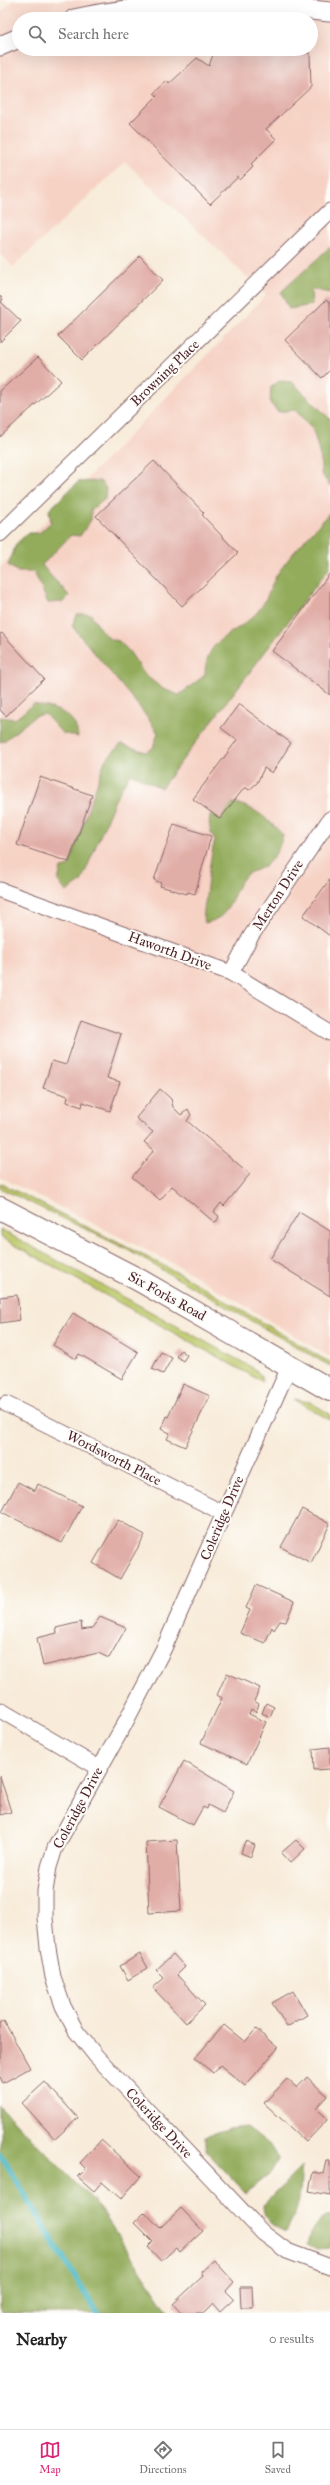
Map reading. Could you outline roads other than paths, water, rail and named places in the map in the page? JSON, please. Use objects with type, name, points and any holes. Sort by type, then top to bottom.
[{"type":"main road","name":"Six Forks Road","points":[[0,1208],[139,1280],[290,1365],[330,1390]]},
{"type":"street","points":[[100,12],[169,2],[260,4],[330,12]]},
{"type":"street","points":[[0,46],[12,41]]},
{"type":"street","name":"Browning Place","points":[[3,525],[330,211]]},
{"type":"street","name":"Merton Drive","points":[[231,973],[251,936],[330,819]]},
{"type":"street","name":"Haworth Drive","points":[[0,890],[231,973],[330,1033]]},
{"type":"street","name":"Coleridge Drive","points":[[290,1365],[164,1648],[124,1725],[55,1848],[45,1891],[48,1948],[53,1977],[63,2006],[76,2031],[96,2056],[262,2233],[287,2251],[330,2267]]},
{"type":"street","name":"Wordsworth Place","points":[[6,1404],[223,1513]]},
{"type":"street","points":[[0,1710],[99,1768]]},
{"type":"waterway","points":[[0,2154],[97,2313]]}]
